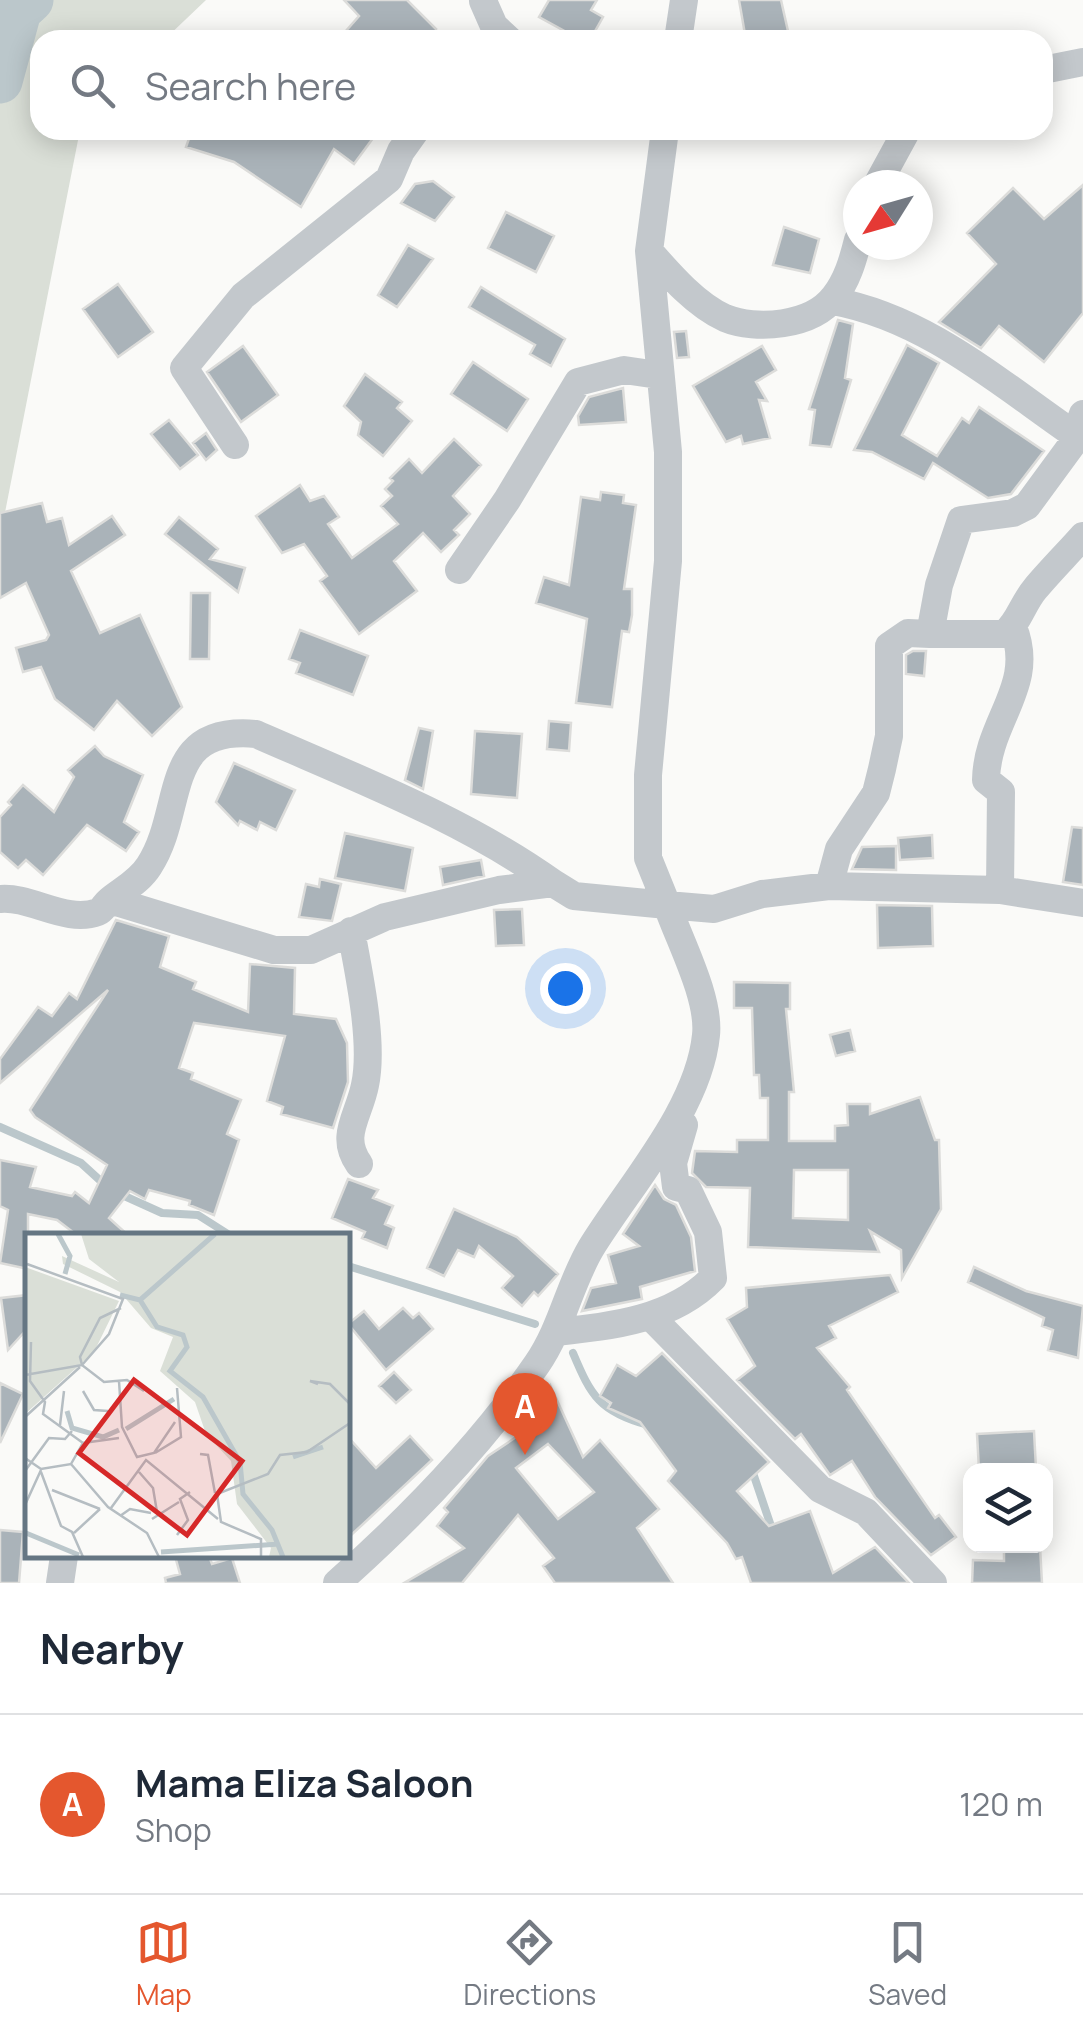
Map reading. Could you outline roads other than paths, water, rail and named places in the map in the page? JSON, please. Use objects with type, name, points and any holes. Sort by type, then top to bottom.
[{"type":"street","points":[[680,30],[684,0]]},
{"type":"street","points":[[1053,68],[1083,62]]},
{"type":"street","points":[[236,445],[184,368],[244,296],[389,180],[408,140]]},
{"type":"street","points":[[336,1583],[387,1538],[536,1365],[556,1332],[590,1251],[660,1146],[704,1048],[707,1012],[648,858],[648,775],[668,561],[668,452],[649,251],[664,140]]},
{"type":"street","points":[[885,170],[902,140]]},
{"type":"street","points":[[649,251],[674,280],[722,317],[752,326],[795,320],[832,300],[853,260]]},
{"type":"street","points":[[832,300],[867,307],[921,329],[1079,424],[1027,506],[1013,514],[961,520],[938,585],[930,634]]},
{"type":"street","points":[[459,570],[507,500],[578,382],[624,370],[658,376]]},
{"type":"street","points":[[829,886],[839,850],[876,792],[882,769],[888,736],[889,646],[908,634],[1004,634],[1013,627],[1018,611],[1037,585],[1083,536]]},
{"type":"street","points":[[1000,890],[1002,792],[986,780],[986,768],[991,737],[1021,675],[1022,650],[1013,627]]},
{"type":"street","points":[[0,899],[14,898],[78,914],[100,912],[150,865],[187,756],[202,742],[237,732],[256,734],[365,782],[521,860],[574,896],[714,909],[762,894],[829,886],[1000,890],[1083,903]]},
{"type":"street","points":[[110,900],[274,950],[310,950],[385,917],[499,890],[554,883]]},
{"type":"street","points":[[351,931],[360,976],[366,1083],[348,1134],[350,1152],[359,1164]]},
{"type":"street","points":[[556,1332],[651,1317],[699,1292],[713,1278],[708,1232],[688,1190],[676,1187],[673,1163],[686,1122],[685,1097]]},
{"type":"street","points":[[651,1317],[820,1489],[866,1512],[933,1583]]},
{"type":"street","points":[[60,1583],[64,1558]]},
{"type":"waterway","points":[[0,81],[19,11],[31,0]]},
{"type":"waterway","points":[[0,1127],[81,1163],[104,1184]]},
{"type":"waterway","points":[[120,1194],[162,1213],[198,1215],[226,1233]]},
{"type":"waterway","points":[[350,1267],[535,1324]]},
{"type":"waterway","points":[[573,1353],[599,1400],[619,1414],[648,1425]]},
{"type":"waterway","points":[[749,1474],[753,1473],[773,1532]]},
{"type":"place","name":"Mama Eliza Saloon","points":[[525,1455]]}]
